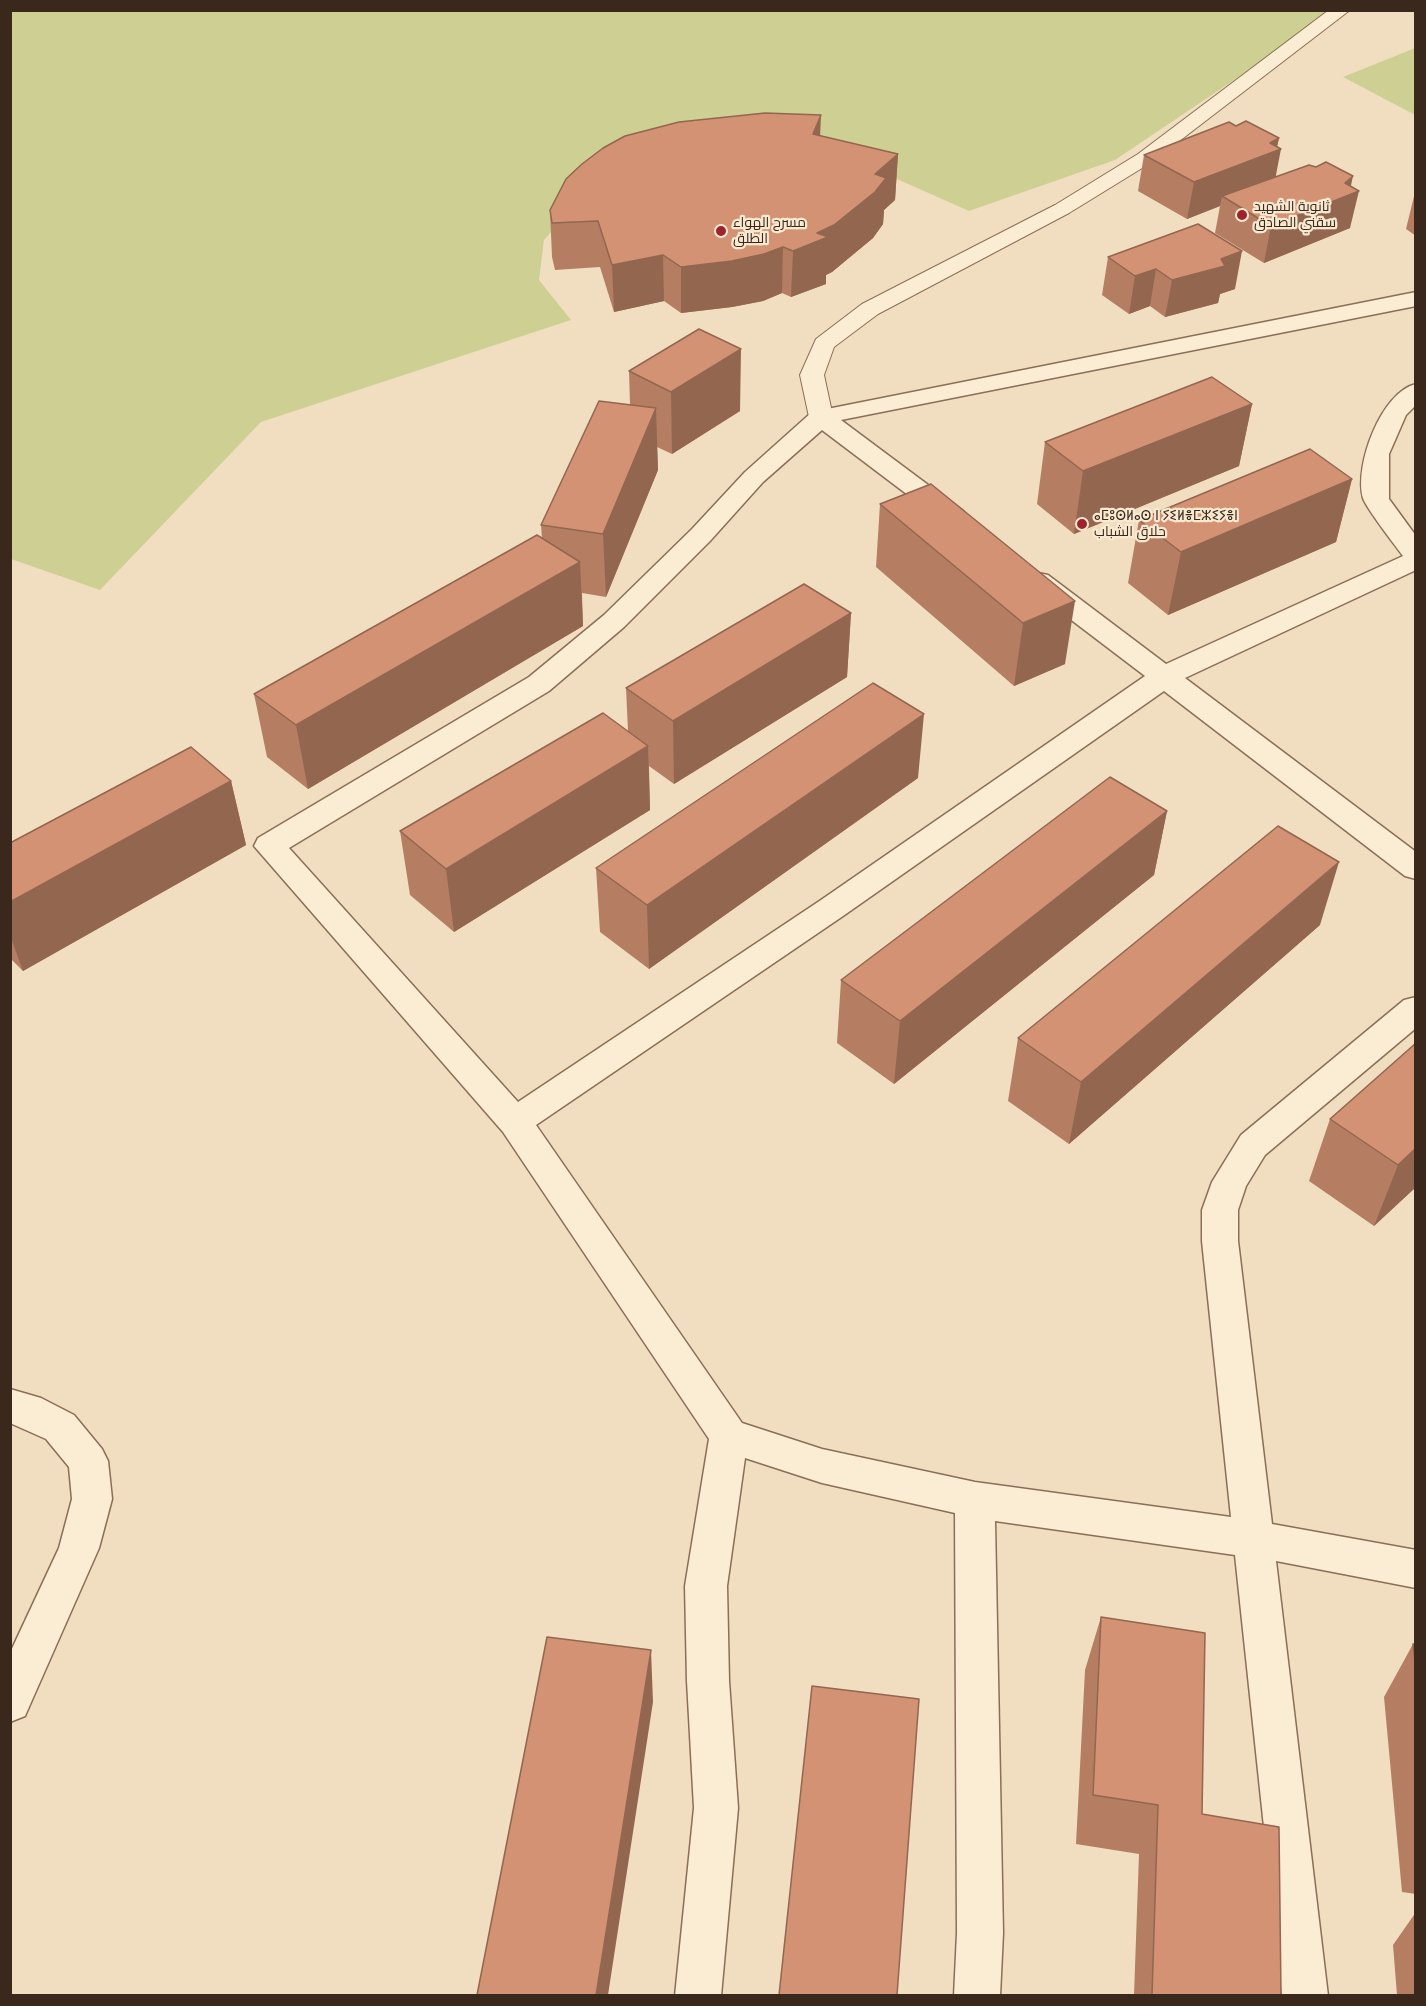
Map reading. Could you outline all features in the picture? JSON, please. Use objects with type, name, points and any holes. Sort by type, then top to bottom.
[{"type":"street","points":[[1416,299],[821,417],[754,477],[701,535],[614,621],[539,684],[269,846],[515,1122],[729,1436],[822,1466],[975,1500],[1255,1539],[1416,1569]]},
{"type":"street","points":[[515,1122],[822,915],[1165,676],[1416,558],[1376,499],[1376,454],[1395,412],[1416,392]]},
{"type":"street","points":[[821,417],[974,532]]},
{"type":"street","points":[[1022,568],[1416,868]]},
{"type":"street","points":[[1305,1995],[1220,1241],[1220,1210],[1230,1182],[1253,1145],[1416,1010]]},
{"type":"street","points":[[10,1406],[27,1410],[60,1427],[88,1461],[92,1499],[79,1548],[10,1702]]},
{"type":"street","points":[[698,1995],[716,1808],[714,1746],[708,1681],[706,1586],[729,1436]]},
{"type":"street","points":[[975,1500],[980,1933],[977,1995]]},
{"type":"lane","points":[[821,417],[812,375],[824,344],[870,309],[1062,209],[1145,158],[1341,10]]},
{"type":"green space","points":[[11,11],[1350,11],[1304,33],[1115,160],[969,211],[854,160],[578,202],[544,240],[539,280],[571,320],[261,422],[100,590],[11,559]]},
{"type":"green space","points":[[1415,48],[1415,115],[1343,77]]},
{"type":"building","points":[[765,113],[821,115],[813,134],[898,154],[875,174],[886,178],[875,192],[834,225],[817,233],[828,237],[793,251],[783,247],[732,261],[681,267],[663,255],[612,265],[598,221],[552,223],[550,210],[566,179],[603,148],[625,136],[679,122]]},
{"type":"building","points":[[1246,121],[1279,138],[1270,143],[1281,149],[1194,182],[1144,155],[1229,122],[1236,126]]},
{"type":"building","points":[[1326,162],[1353,176],[1345,183],[1359,191],[1271,226],[1222,196],[1309,165],[1316,167]]},
{"type":"building","points":[[1198,224],[1242,251],[1221,259],[1225,266],[1172,280],[1156,269],[1135,276],[1108,257]]},
{"type":"building","points":[[699,329],[741,349],[671,392],[629,371]]},
{"type":"building","points":[[1212,377],[1252,404],[1083,471],[1045,442]]},
{"type":"building","points":[[599,401],[656,408],[603,534],[541,525]]},
{"type":"building","points":[[1310,449],[1352,479],[1181,552],[1139,520]]},
{"type":"building","points":[[931,484],[1075,601],[1023,623],[880,504]]},
{"type":"building","points":[[537,535],[580,562],[296,725],[254,694]]},
{"type":"building","points":[[804,584],[851,613],[673,721],[626,688]]},
{"type":"building","points":[[873,683],[924,714],[647,905],[596,868]]},
{"type":"building","points":[[603,713],[648,746],[446,869],[400,831]]},
{"type":"building","points":[[191,747],[231,781],[10,902],[10,843]]},
{"type":"building","points":[[1110,777],[1167,811],[900,1021],[841,980]]},
{"type":"building","points":[[1278,826],[1339,862],[1081,1082],[1018,1038]]},
{"type":"building","points":[[1416,1043],[1416,1148],[1398,1165],[1330,1119]]},
{"type":"building","points":[[1101,1617],[1205,1633],[1202,1814],[1279,1827],[1281,1995],[1152,1995],[1158,1805],[1093,1795]]},
{"type":"building","points":[[547,1637],[651,1650],[596,1995],[477,1995]]},
{"type":"building","points":[[1413,1644],[1416,1644],[1416,1670]]},
{"type":"building","points":[[812,1686],[919,1699],[897,1995],[779,1995]]},
{"type":"place","name":"ثانوية الشهيد سقني الصادق","points":[[1242,215]]},
{"type":"place","name":"مسرح الهواء الطلق","points":[[721,231]]},
{"type":"place","name":"ⴰⵎⵓⵙⵍⴰⵙ ⵏ ⵢⵉⵍⴻⵎⵣⵉⵢⴻⵏ حلاق الشباب","points":[[1082,524]]}]
